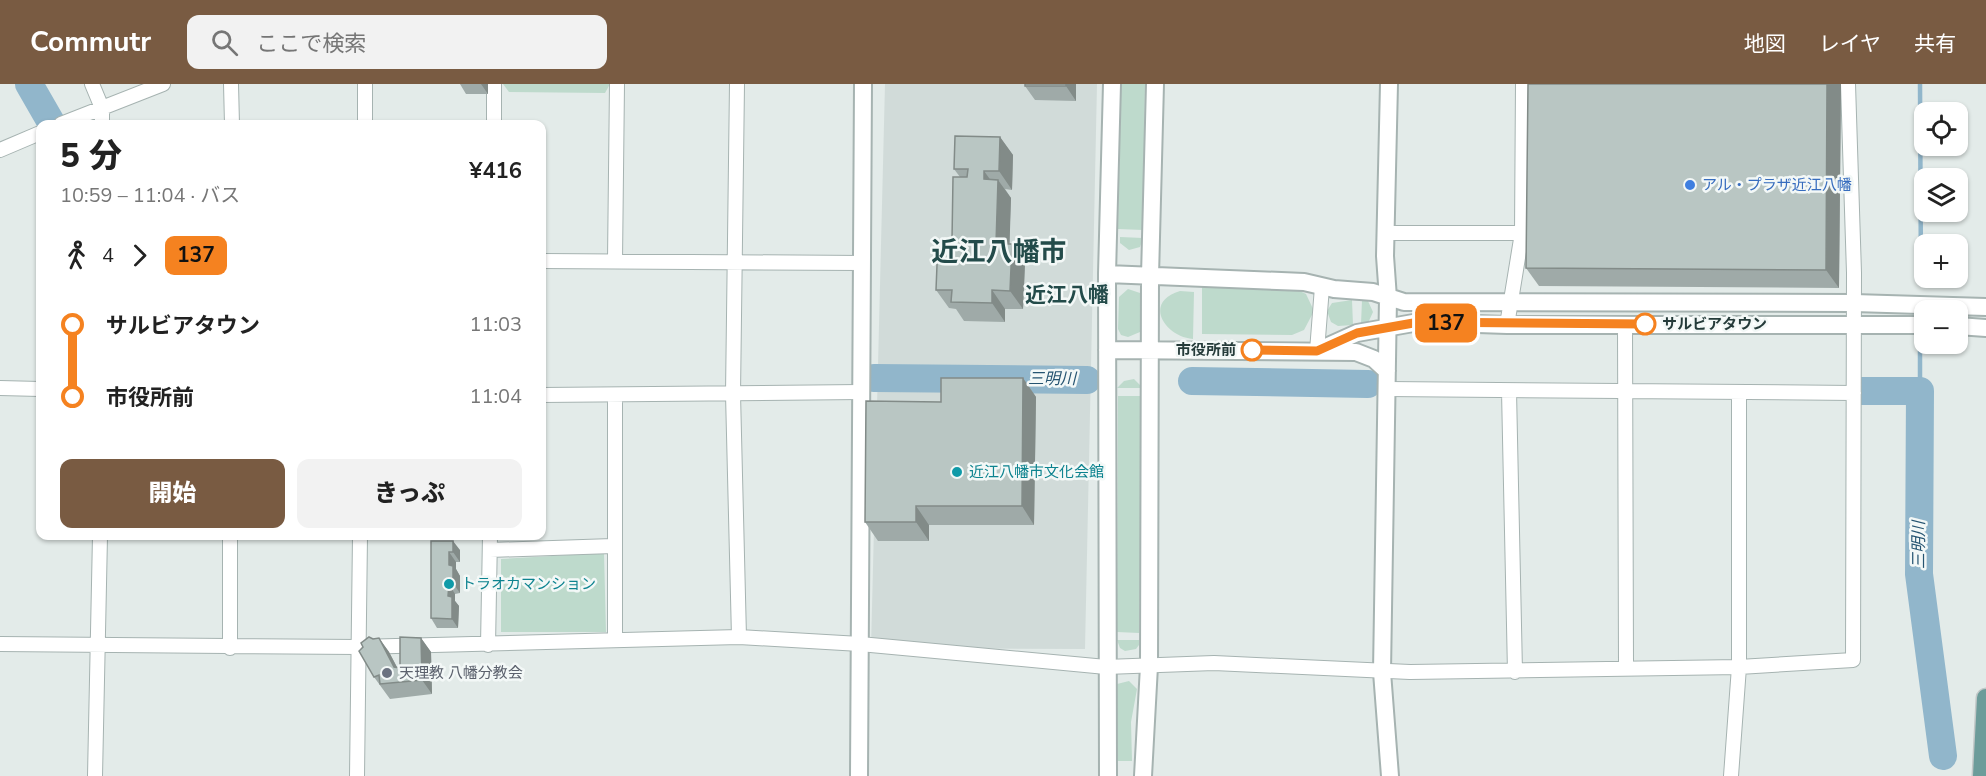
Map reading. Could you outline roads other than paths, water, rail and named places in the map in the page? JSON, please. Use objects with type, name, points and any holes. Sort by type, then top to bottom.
[{"type":"main road","points":[[1982,776],[1986,698]]},
{"type":"street","points":[[92,84],[102,108],[102,120]]},
{"type":"street","points":[[71,120],[163,84]]},
{"type":"street","points":[[231,84],[231,120]]},
{"type":"street","points":[[364,84],[364,120]]},
{"type":"street","points":[[494,84],[494,120]]},
{"type":"street","points":[[615,261],[617,84]]},
{"type":"street","points":[[736,84],[733,394],[739,637]]},
{"type":"street","points":[[859,776],[863,84]]},
{"type":"street","points":[[1108,776],[1107,274],[1112,84]]},
{"type":"street","points":[[1143,776],[1149,666],[1150,276],[1155,84]]},
{"type":"street","points":[[1389,84],[1385,233],[1388,298],[1382,672],[1390,776]]},
{"type":"street","points":[[1507,325],[1522,233],[1523,84]]},
{"type":"street","points":[[0,644],[230,648],[358,647],[739,637],[860,644],[1106,666],[1214,663],[1382,672],[1515,672],[1738,667],[1853,660],[1854,303],[1848,84]]},
{"type":"street","points":[[0,150],[36,135]]},
{"type":"street","points":[[1385,233],[1522,233]]},
{"type":"street","points":[[546,261],[862,263]]},
{"type":"street","points":[[1107,274],[1304,282],[1322,287],[1373,292],[1404,302],[1854,303],[1986,307]]},
{"type":"street","points":[[1317,351],[1322,287]]},
{"type":"street","points":[[1317,351],[1357,333],[1419,322],[1507,325],[1914,325]]},
{"type":"street","points":[[1625,325],[1626,668]]},
{"type":"street","points":[[1968,327],[1986,328]]},
{"type":"street","points":[[1107,350],[1356,352],[1374,359],[1387,371]]},
{"type":"street","points":[[0,388],[36,389]]},
{"type":"street","points":[[1387,389],[1854,393]]},
{"type":"street","points":[[1509,391],[1515,672]]},
{"type":"street","points":[[546,394],[861,392]]},
{"type":"street","points":[[1731,776],[1738,667],[1739,392]]},
{"type":"street","points":[[615,395],[613,546],[615,640]]},
{"type":"street","points":[[95,776],[100,644],[100,540]]},
{"type":"street","points":[[230,540],[230,648]]},
{"type":"street","points":[[357,776],[360,540]]},
{"type":"street","points":[[488,645],[490,540]]},
{"type":"street","points":[[490,550],[613,546]]},
{"type":"waterway","name":"三明川","points":[[29,84],[50,120]]},
{"type":"waterway","points":[[1920,84],[1921,234]]},
{"type":"waterway","points":[[1920,354],[1920,391]]},
{"type":"waterway","name":"三明川","points":[[874,378],[1087,380]]},
{"type":"waterway","name":"三明川","points":[[1192,381],[1368,384]]},
{"type":"waterway","name":"三明川","points":[[1861,391],[1920,391],[1919,574],[1943,756]]},
{"type":"place","name":"アル・プラザ近江八幡","points":[[1690,185]]},
{"type":"place","name":"サルビアタウン","points":[[1645,324]]},
{"type":"place","name":"市役所前","points":[[1252,350]]},
{"type":"place","name":"近江八幡市文化会館","points":[[957,472]]},
{"type":"place","name":"トラオカマンション","points":[[449,584]]},
{"type":"place","name":"天理教 八幡分教会","points":[[387,673]]},
{"type":"district","name":"近江八幡市","points":[[999,252]]},
{"type":"district","name":"近江八幡","points":[[1067,295]]}]
